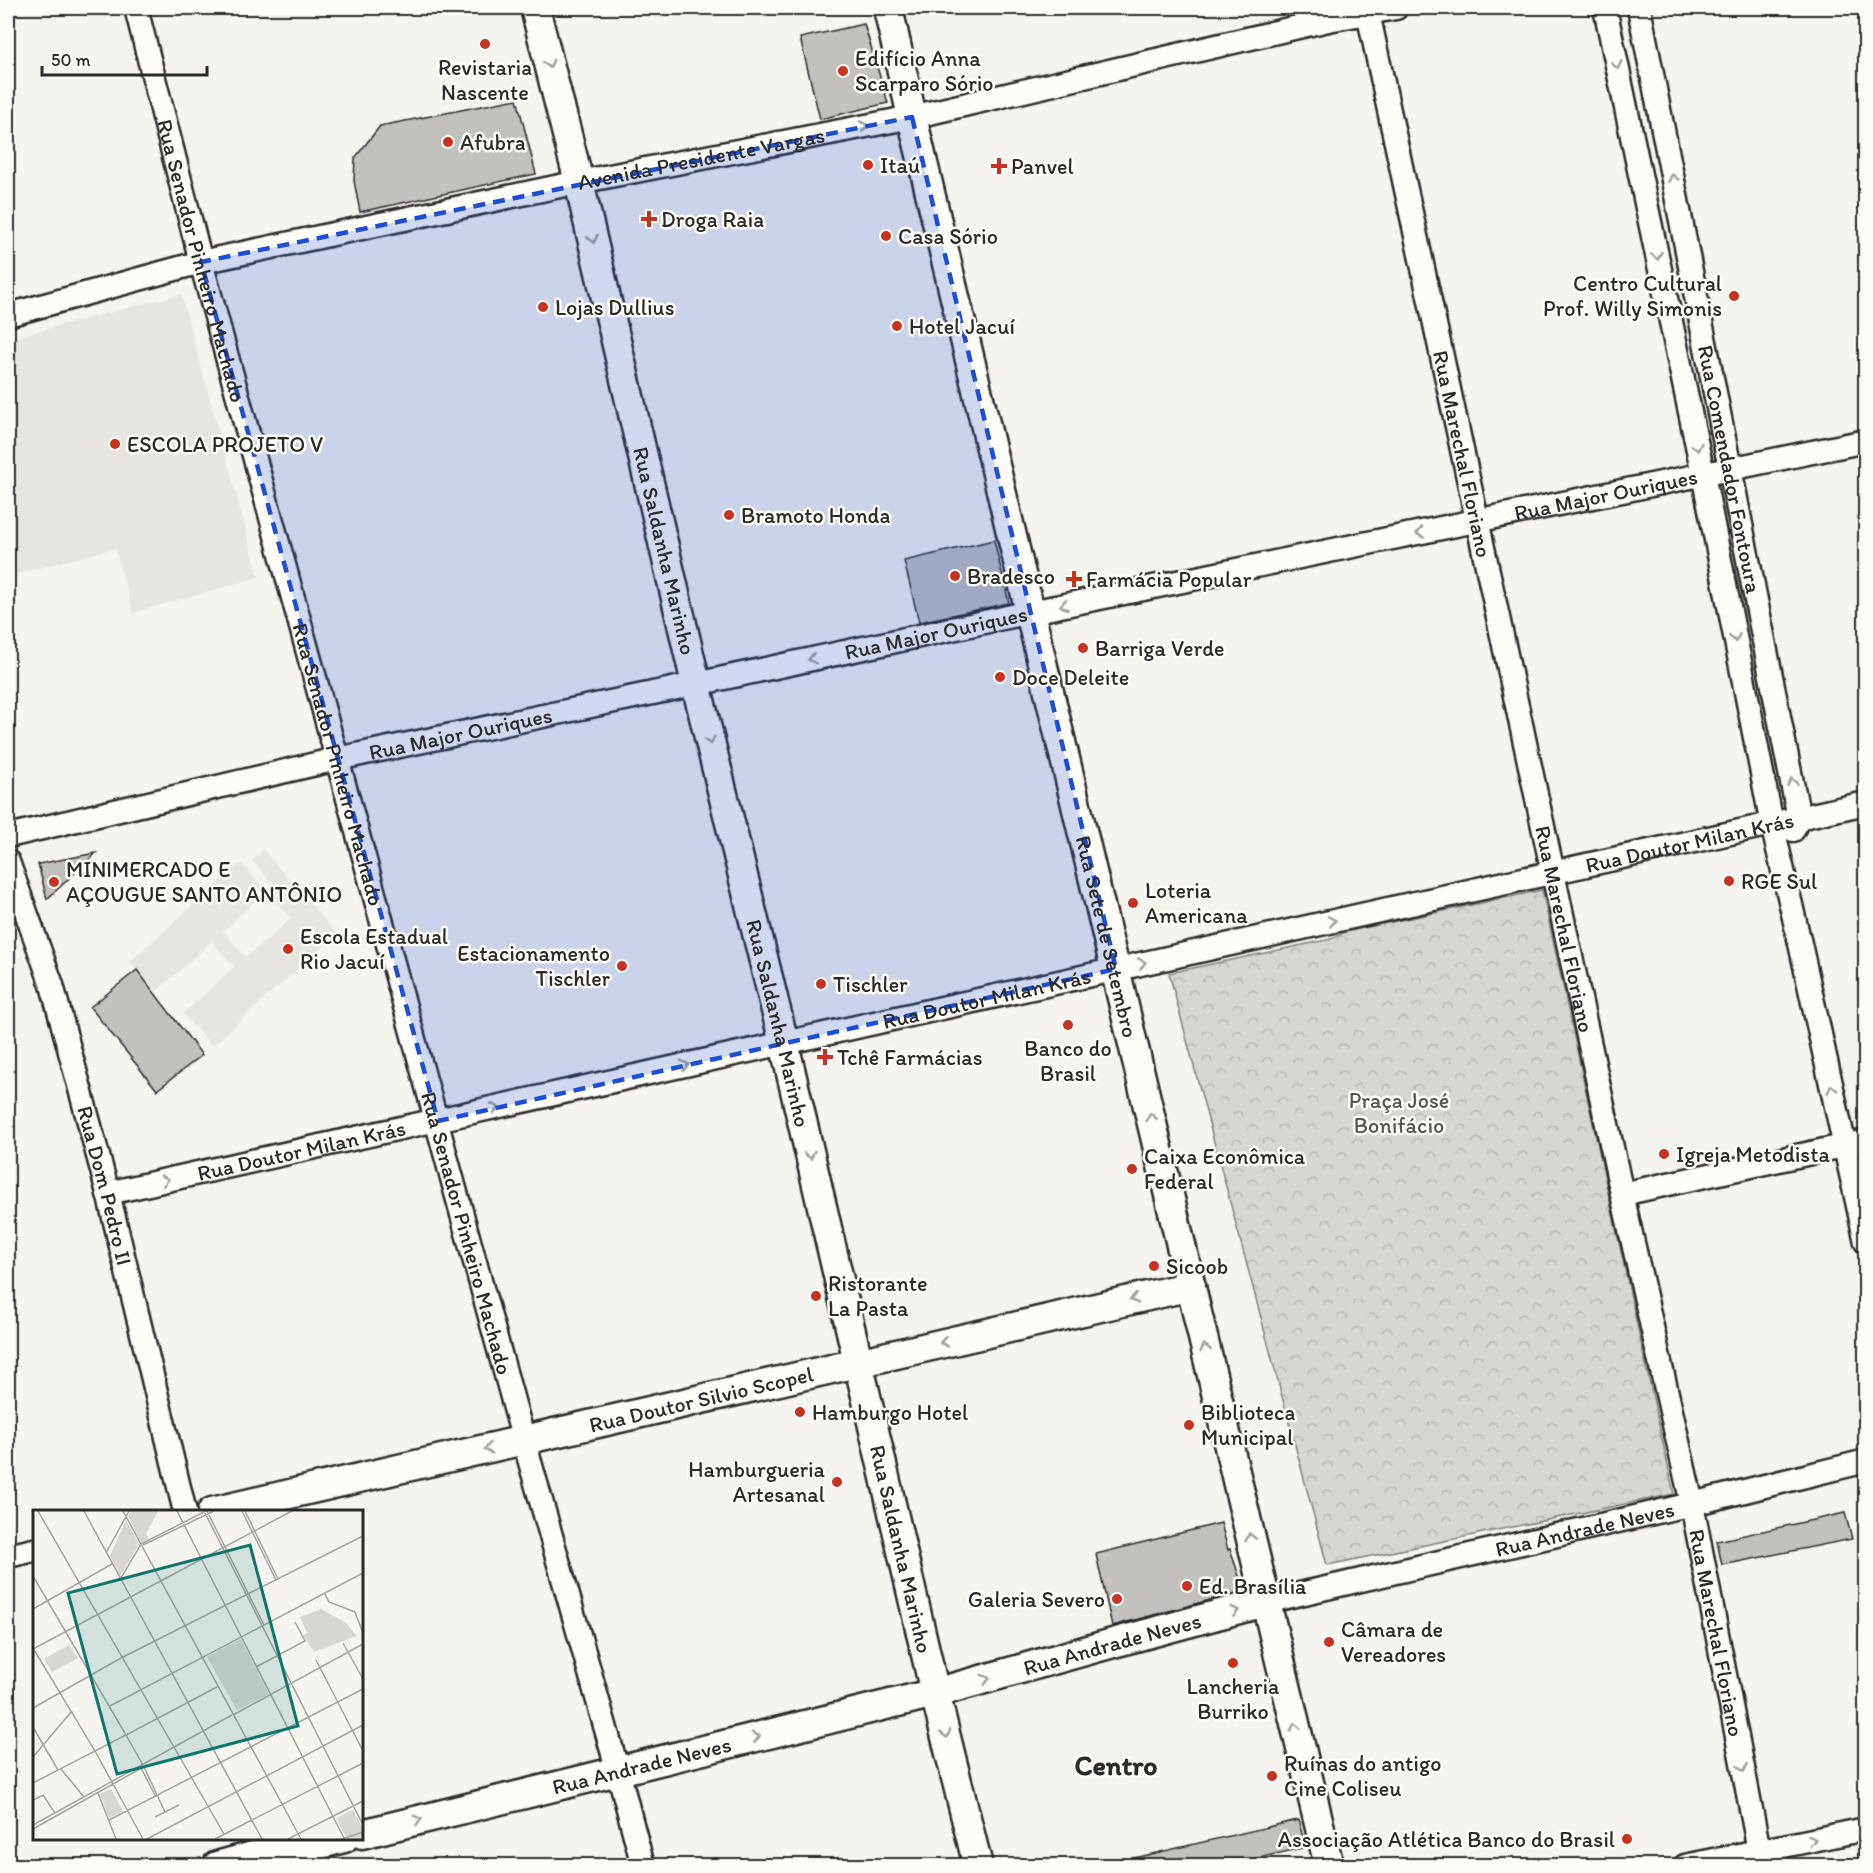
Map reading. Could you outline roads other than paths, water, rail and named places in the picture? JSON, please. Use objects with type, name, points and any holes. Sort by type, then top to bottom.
[{"type":"main road","name":"Rua Saldanha Marinho","points":[[535,8],[579,182],[696,684],[784,1043],[978,1866]]},
{"type":"main road","name":"Rua Sete de Setembro","points":[[888,8],[912,117],[1329,1866]]},
{"type":"main road","name":"Rua Doutor Silvio Scopel","points":[[221,1510],[1191,1286]]},
{"type":"main road","name":"Rua Andrade Neves","points":[[363,1834],[936,1693],[1265,1602]]},
{"type":"main road","points":[[263,1855],[339,1840]]},
{"type":"street","name":"Rua Senador Pinheiro Machado","points":[[136,8],[201,262],[524,1441],[643,1866]]},
{"type":"street","name":"Avenida Presidente Vargas","points":[[8,315],[201,262],[579,182],[912,117],[1368,10],[1396,8]]},
{"type":"street","name":"Rua Comendador Fontoura","points":[[1605,8],[1772,824],[1799,939],[1855,1144],[1866,1242]]},
{"type":"street","name":"Rua Comendador Fontoura","points":[[1639,8],[1799,818]]},
{"type":"street","name":"Rua Marechal Floriano","points":[[1368,10],[1552,873],[1692,1504],[1761,1858]]},
{"type":"street","points":[[1624,98],[1655,92]]},
{"type":"street","points":[[1650,220],[1680,216]]},
{"type":"street","name":"Rua Major Ouriques","points":[[8,836],[337,759],[1031,612],[1866,441]]},
{"type":"street","points":[[1720,563],[1748,559]]},
{"type":"street","points":[[1748,703],[1775,696]]},
{"type":"street","name":"Rua Doutor Milan Krás","points":[[108,1193],[1866,803]]},
{"type":"street","points":[[1779,855],[1799,818]]},
{"type":"street","name":"Rua Dom Pedro II","points":[[8,862],[52,985],[108,1193],[185,1510]]},
{"type":"street","points":[[1622,1194],[1855,1144]]},
{"type":"street","name":"Rua Andrade Neves","points":[[1265,1602],[1692,1504],[1866,1461]]},
{"type":"street","points":[[8,1556],[33,1550]]},
{"type":"street","points":[[1685,1866],[1761,1858],[1866,1829]]},
{"type":"place","name":"Revistaria Nascente","points":[[485,44]]},
{"type":"place","name":"Edifício Anna Scarparo Sório","points":[[843,71]]},
{"type":"place","name":"Afubra","points":[[448,142]]},
{"type":"place","name":"Itaú","points":[[868,165]]},
{"type":"place","name":"Panvel","points":[[999,166]]},
{"type":"place","name":"Droga Raia","points":[[649,219]]},
{"type":"place","name":"Casa Sório","points":[[886,236]]},
{"type":"place","name":"Centro Cultural Prof. Willy Simonis","points":[[1734,296]]},
{"type":"place","name":"Lojas Dullius","points":[[543,307]]},
{"type":"place","name":"Hotel Jacuí","points":[[897,326]]},
{"type":"place","name":"ESCOLA PROJETO V","points":[[115,444]]},
{"type":"place","name":"Bramoto Honda","points":[[729,515]]},
{"type":"place","name":"Bradesco","points":[[955,576]]},
{"type":"place","name":"Farmácia Popular","points":[[1074,579]]},
{"type":"place","name":"Barriga Verde","points":[[1083,648]]},
{"type":"place","name":"Doce Deleite","points":[[1000,677]]},
{"type":"place","name":"RGE Sul","points":[[1729,881]]},
{"type":"place","name":"MINIMERCADO E AÇOUGUE SANTO ANTÔNIO","points":[[54,882]]},
{"type":"place","name":"Loteria Americana","points":[[1133,903]]},
{"type":"place","name":"Escola Estadual Rio Jacuí","points":[[288,949]]},
{"type":"place","name":"Estacionamento Tischler","points":[[622,966]]},
{"type":"place","name":"Tischler","points":[[821,984]]},
{"type":"place","name":"Banco do Brasil","points":[[1068,1025]]},
{"type":"place","name":"Tchê Farmácias","points":[[825,1057]]},
{"type":"place","name":"Igreja Metodista","points":[[1664,1154]]},
{"type":"place","name":"Caixa Econômica Federal","points":[[1132,1169]]},
{"type":"place","name":"Sicoob","points":[[1154,1266]]},
{"type":"place","name":"Ristorante La Pasta","points":[[816,1296]]},
{"type":"place","name":"Hamburgo Hotel","points":[[800,1412]]},
{"type":"place","name":"Biblioteca Municipal","points":[[1189,1425]]},
{"type":"place","name":"Hamburgueria Artesanal","points":[[837,1482]]},
{"type":"place","name":"Ed. Brasília","points":[[1187,1586]]},
{"type":"place","name":"Galeria Severo","points":[[1117,1599]]},
{"type":"place","name":"Câmara de Vereadores","points":[[1329,1642]]},
{"type":"place","name":"Lancheria Burriko","points":[[1233,1663]]},
{"type":"place","name":"Ruínas do antigo Cine Coliseu","points":[[1272,1776]]},
{"type":"place","name":"Associação Atlética Banco do Brasil","points":[[1627,1839]]},
{"type":"district","name":"Centro","points":[[1116,1765]]},
{"type":"park label","name":"Praça José Bonifácio","points":[[1399,1112]]}]
